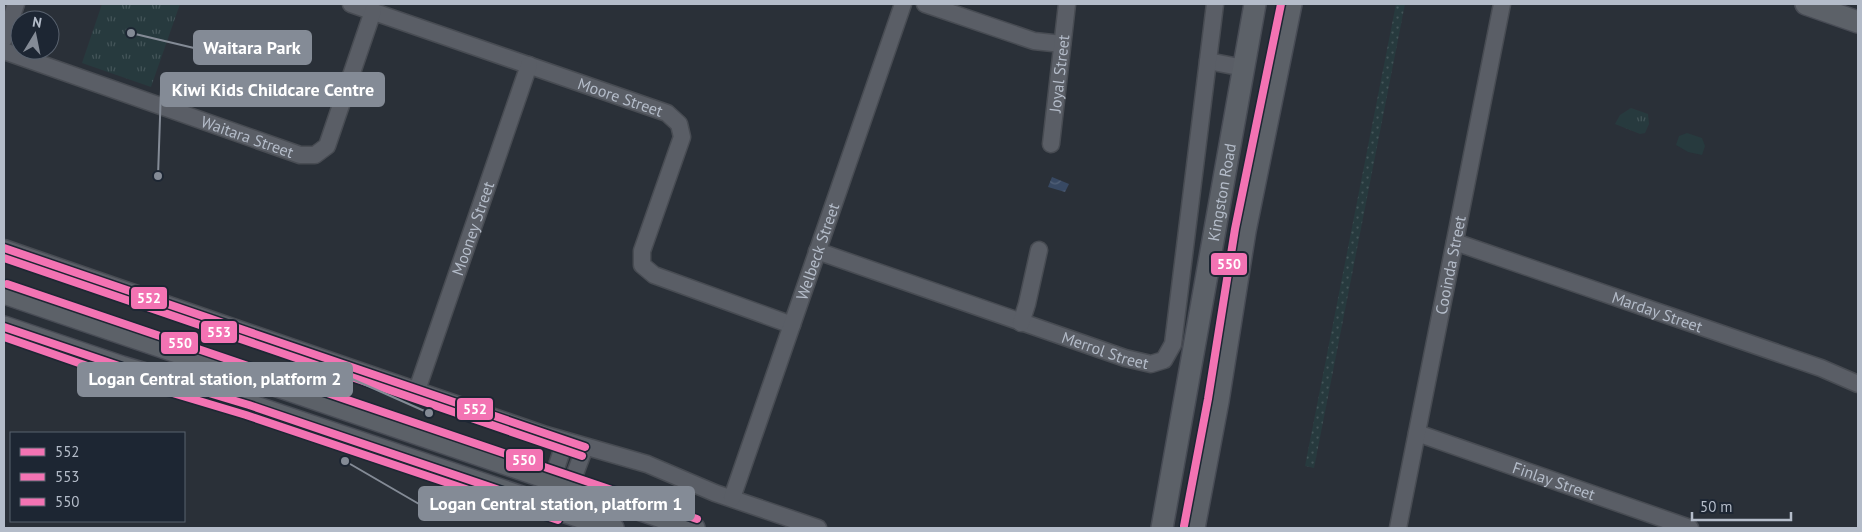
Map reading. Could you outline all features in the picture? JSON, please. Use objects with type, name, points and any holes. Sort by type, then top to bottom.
[{"type":"main road","name":"Kingston Road","points":[[1162,528],[1255,4]]},
{"type":"main road","name":"Kingston Road","points":[[1194,528],[1245,231],[1291,4]]},
{"type":"main road","points":[[1806,4],[1850,14]]},
{"type":"main road","points":[[4,293],[694,528]]},
{"type":"main road","points":[[4,327],[122,367],[233,400],[613,528]]},
{"type":"street","points":[[4,39],[16,4]]},
{"type":"street","name":"Moore Street","points":[[351,4],[667,113],[679,124],[682,137],[642,252],[642,265],[654,275],[792,325]]},
{"type":"street","name":"Welbeck Street","points":[[732,498],[903,4]]},
{"type":"street","points":[[925,4],[1034,41],[1062,44]]},
{"type":"street","name":"Joyal Street","points":[[1050,144],[1067,4]]},
{"type":"street","name":"Merrol Street","points":[[817,251],[1021,324],[1138,362],[1154,364],[1166,358],[1173,344],[1215,4]]},
{"type":"street","name":"Cooinda Street","points":[[1398,528],[1502,4]]},
{"type":"street","name":"Waitara Street","points":[[4,51],[300,155],[315,156],[327,146],[373,11]]},
{"type":"street","points":[[1208,61],[1244,68]]},
{"type":"street","name":"Mooney Street","points":[[417,390],[529,65]]},
{"type":"street","name":"Marday Street","points":[[1455,242],[1812,365],[1858,384]]},
{"type":"street","points":[[4,248],[565,441],[647,464],[732,498],[818,528]]},
{"type":"street","points":[[1021,324],[1039,250]]},
{"type":"street","name":"Finlay Street","points":[[1417,433],[1690,528]]},
{"type":"street","points":[[562,483],[565,441]]},
{"type":"street","points":[[553,508],[562,483],[585,447]]},
{"type":"green space","points":[[102,4],[180,4],[151,87],[82,63]]},
{"type":"green space","points":[[1396,4],[1405,4],[1314,468],[1305,466]]},
{"type":"green space","points":[[1631,108],[1648,114],[1649,124],[1645,133],[1640,134],[1615,124],[1620,115]]},
{"type":"green space","points":[[1687,133],[1702,138],[1705,146],[1702,155],[1688,152],[1676,145],[1679,136]]},
{"type":"water","points":[[1052,177],[1069,184],[1065,192],[1048,187]]},
{"type":"transit line","name":"550","points":[[1184,526],[1208,399],[1235,229],[1281,4]]},
{"type":"transit line","name":"552","points":[[4,248],[585,447]]},
{"type":"transit line","name":"553","points":[[4,258],[582,456]]},
{"type":"transit line","name":"550","points":[[7,284],[697,519]]},
{"type":"transit line","name":"552","points":[[4,327],[122,367],[249,405],[561,511]]},
{"type":"transit line","name":"553","points":[[4,337],[119,377],[246,415],[558,520]]},
{"type":"place","name":"Waitara Park","points":[[131,33]]},
{"type":"place","name":"Kiwi Kids Childcare Centre","points":[[158,176]]},
{"type":"place","name":"Logan Central station, platform 2","points":[[429,413]]},
{"type":"place","name":"Logan Central station, platform 1","points":[[345,461]]}]
